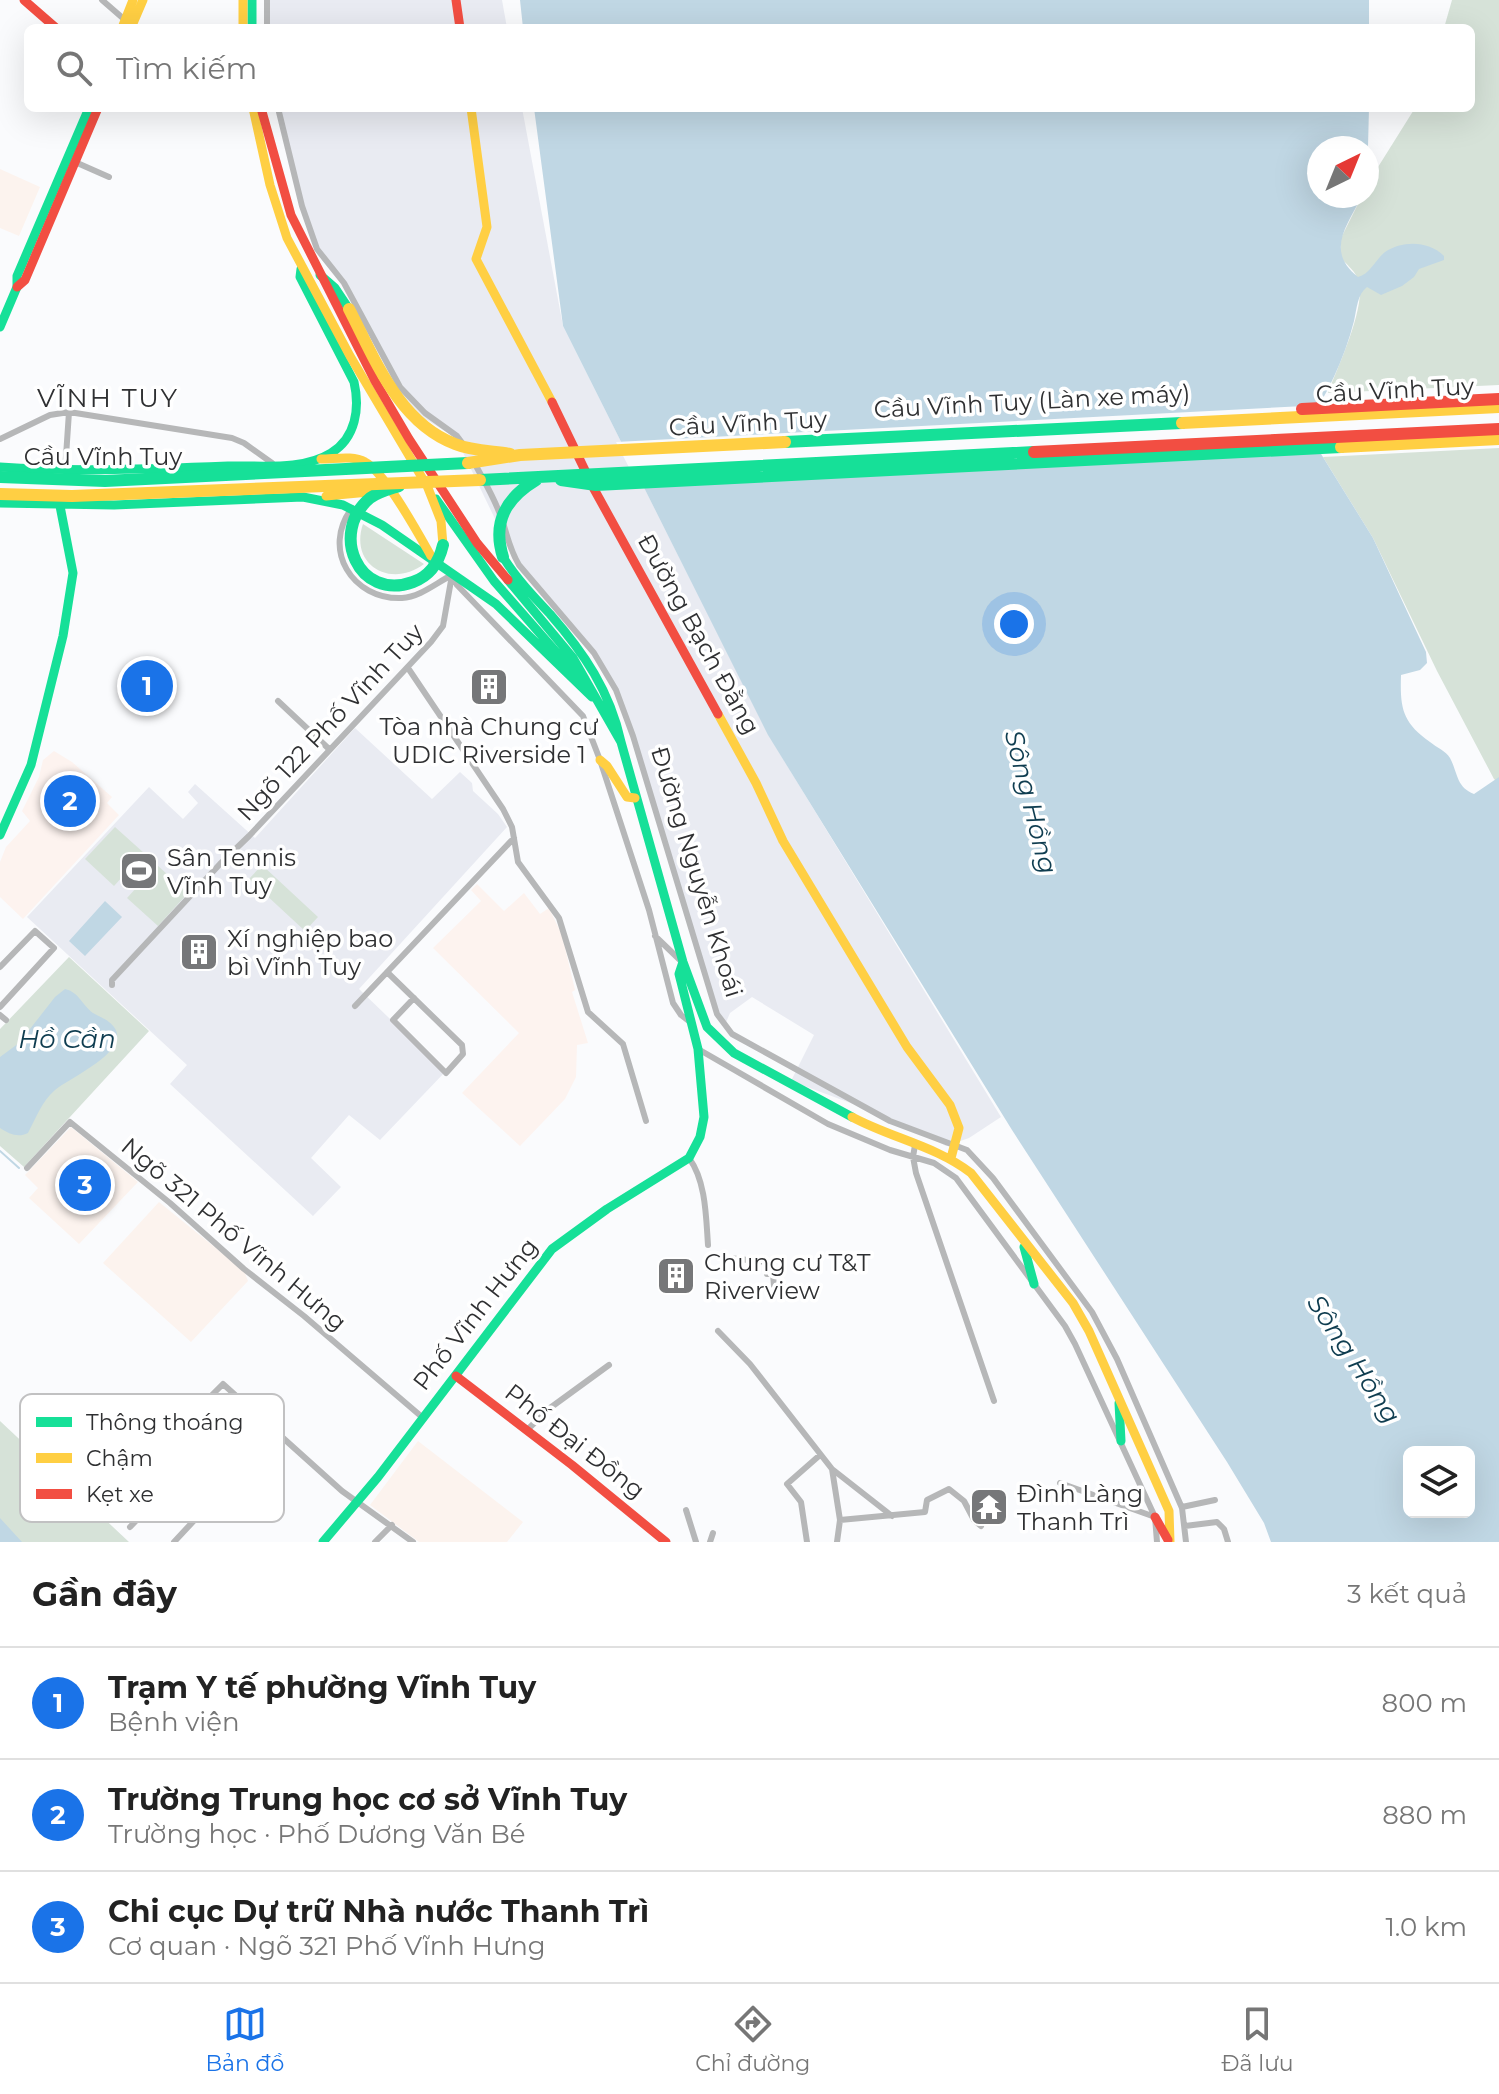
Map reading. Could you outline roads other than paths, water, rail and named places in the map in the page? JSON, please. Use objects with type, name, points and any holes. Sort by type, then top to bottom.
[{"type":"main road","points":[[24,0],[51,24]]},
{"type":"main road","points":[[126,24],[133,0]]},
{"type":"main road","points":[[127,24],[143,0]]},
{"type":"main road","points":[[243,0],[243,24]]},
{"type":"main road","points":[[252,0],[252,24]]},
{"type":"main road","points":[[456,0],[459,24]]},
{"type":"main road","points":[[71,165],[88,112]]},
{"type":"main road","points":[[0,327],[17,287],[17,276],[96,112]]},
{"type":"main road","name":"Đường Nguyễn Khoái","points":[[254,112],[273,196],[287,238],[301,268],[424,483],[494,581],[593,695]]},
{"type":"main road","name":"Đường Nguyễn Khoái","points":[[262,112],[282,189],[300,235],[375,381],[477,543],[573,658],[621,742],[683,962],[707,1027],[734,1053],[914,1151],[951,1158],[971,1173],[1073,1303],[1089,1331],[1169,1511],[1170,1542]]},
{"type":"main road","name":"Đường Bạch Đằng","points":[[472,112],[487,227],[476,259],[541,380],[594,489],[756,783],[783,841],[907,1047],[950,1105],[959,1128],[951,1158]]},
{"type":"main road","points":[[301,268],[300,277],[354,382],[357,396],[353,428],[342,444],[320,459]]},
{"type":"main road","points":[[320,275],[335,288],[395,393],[423,427],[453,444],[520,455]]},
{"type":"main road","name":"Cầu Vĩnh Tuy (Làn xe máy)","points":[[520,455],[547,447],[1499,399]]},
{"type":"main road","name":"Cầu Vĩnh Tuy","points":[[0,477],[105,481],[202,478],[481,462],[520,455],[1499,407]]},
{"type":"main road","name":"Cầu Vĩnh Tuy","points":[[0,494],[72,496],[424,483],[1499,429]]},
{"type":"main road","points":[[621,742],[612,702],[589,661],[513,573],[500,551],[497,538],[499,517],[509,501],[527,485],[546,476],[596,485],[1499,439]]},
{"type":"main road","points":[[0,467],[65,471],[320,459],[367,462],[432,558]]},
{"type":"main road","points":[[179,468],[175,474],[175,485],[177,496],[184,503]]},
{"type":"main road","points":[[148,469],[157,475],[159,484],[158,495],[152,504]]},
{"type":"main road","points":[[0,503],[60,506],[320,497],[369,492],[381,480]]},
{"type":"main road","points":[[424,483],[441,521],[443,545],[440,558],[416,583],[398,588],[378,584],[358,566],[349,544],[352,520],[369,499],[392,487],[424,483]]},
{"type":"main road","points":[[320,497],[352,508],[481,593],[509,616],[570,680],[593,695]]},
{"type":"main road","points":[[0,835],[31,765],[63,636],[73,573],[60,506]]},
{"type":"main road","points":[[600,760],[627,797],[635,798]]},
{"type":"main road","points":[[683,962],[679,974],[698,1049],[704,1117],[700,1137],[689,1158]]},
{"type":"main road","name":"Phố Vĩnh Hưng","points":[[323,1542],[456,1376],[552,1249],[607,1209],[689,1158]]},
{"type":"main road","points":[[1022,1240],[1034,1284]]},
{"type":"main road","name":"Phố Đại Đồng","points":[[456,1376],[666,1542]]},
{"type":"main road","points":[[1118,1397],[1121,1441]]},
{"type":"main road","points":[[1155,1517],[1170,1542]]},
{"type":"street","points":[[102,0],[125,24]]},
{"type":"street","points":[[267,0],[267,24]]},
{"type":"street","name":"Đường Nguyễn Khoái","points":[[279,112],[302,206],[317,249],[344,283],[400,387],[425,413],[457,436],[466,447],[494,498],[510,549],[519,565],[594,653],[616,690],[633,736],[717,1014],[724,1027],[890,1121],[955,1143],[967,1150],[993,1178],[1092,1312],[1128,1384],[1182,1507],[1186,1542]]},
{"type":"street","points":[[71,165],[109,177]]},
{"type":"street","points":[[0,439],[50,415],[69,412],[232,438],[272,463]]},
{"type":"street","points":[[65,471],[69,412]]},
{"type":"street","points":[[352,508],[341,524],[339,548],[348,572],[362,586],[381,595],[405,598],[452,575],[457,585],[583,716],[649,910],[673,1003],[690,1022]]},
{"type":"street","name":"Ngõ 122 Phố Vĩnh Tuy","points":[[112,985],[112,980],[408,668],[443,626],[452,575]]},
{"type":"street","points":[[408,668],[503,809],[512,827],[518,862],[559,918],[588,1012],[623,1044],[646,1121]]},
{"type":"street","points":[[278,701],[329,749]]},
{"type":"street","points":[[355,1006],[514,838]]},
{"type":"street","points":[[0,967],[35,931],[54,948],[0,1007]]},
{"type":"street","points":[[655,936],[683,962]]},
{"type":"street","points":[[387,972],[414,998],[462,1045],[463,1054],[446,1073],[393,1020],[414,998]]},
{"type":"street","points":[[0,1015],[6,1020]]},
{"type":"street","name":"Đường Nguyễn Khoái","points":[[698,1049],[828,1124],[914,1151],[956,1178],[1075,1344],[1155,1517],[1157,1542]]},
{"type":"street","name":"Ngõ 321 Phố Vĩnh Hưng","points":[[27,1168],[70,1122],[422,1417]]},
{"type":"street","points":[[914,1151],[930,1219],[994,1401]]},
{"type":"street","points":[[689,1158],[696,1168],[705,1210],[708,1245]]},
{"type":"street","points":[[729,1258],[767,1262],[767,1274],[773,1274],[774,1286],[795,1289]]},
{"type":"street","points":[[718,1331],[750,1364],[832,1469],[893,1516]]},
{"type":"street","points":[[527,1430],[550,1408],[609,1365]]},
{"type":"street","points":[[213,1394],[223,1384],[234,1394]]},
{"type":"street","points":[[284,1439],[357,1502],[413,1542]]},
{"type":"street","points":[[807,1542],[800,1498],[787,1484],[820,1455]]},
{"type":"street","points":[[832,1469],[840,1520],[837,1542]]},
{"type":"street","points":[[1060,1483],[1155,1517]]},
{"type":"street","points":[[840,1520],[925,1512],[927,1500],[949,1489],[964,1501],[974,1520],[981,1526]]},
{"type":"street","points":[[1182,1507],[1215,1500]]},
{"type":"street","points":[[686,1510],[696,1542]]},
{"type":"street","points":[[130,1527],[135,1522]]},
{"type":"street","points":[[174,1542],[193,1522]]},
{"type":"street","points":[[1185,1526],[1217,1522],[1224,1529],[1228,1542]]},
{"type":"street","points":[[375,1542],[392,1525]]},
{"type":"street","points":[[710,1542],[713,1533]]},
{"type":"water","points":[[520,0],[1369,0],[1369,24],[523,24]]},
{"type":"water","name":"Sông Hồng","points":[[535,112],[1369,112],[1368,136],[1307,136],[1307,208],[1356,208],[1345,228],[1341,248],[1348,267],[1358,277],[1366,273],[1385,252],[1400,245],[1431,247],[1444,256],[1444,260],[1419,269],[1402,286],[1381,295],[1367,287],[1364,290],[1340,363],[1305,428],[1373,538],[1426,652],[1427,663],[1420,670],[1401,675],[1402,705],[1408,721],[1448,756],[1468,791],[1474,794],[1499,777],[1499,1542],[1271,1542],[1264,1523],[1227,1462],[1012,1130],[768,735],[563,326]]},
{"type":"water","points":[[105,901],[122,917],[85,956],[69,941]]},
{"type":"water","name":"Hồ Cần","points":[[65,989],[114,1027],[117,1036],[114,1045],[96,1063],[50,1094],[28,1133],[10,1134],[0,1128],[0,1057],[19,1043],[55,997]]},
{"type":"water","points":[[0,1518],[22,1542],[0,1542]]},
{"type":"waterway","points":[[0,1151],[19,1168]]},
{"type":"place","name":"Trạm Y tế phường Vĩnh Tuy","points":[[147,686]]},
{"type":"place","name":"Tòa nhà Chung cư UDIC Riverside 1","points":[[489,687]]},
{"type":"place","name":"Trường Trung học cơ sở Vĩnh Tuy","points":[[70,801]]},
{"type":"place","name":"Sân Tennis Vĩnh Tuy","points":[[139,871]]},
{"type":"place","name":"Xí nghiệp bao bì Vĩnh Tuy","points":[[199,952]]},
{"type":"place","name":"Chi cục Dự trữ Nhà nước Thanh Trì","points":[[85,1185]]},
{"type":"place","name":"Chung cư T&T Riverview","points":[[676,1276]]},
{"type":"place","name":"Đình Làng Thanh Trì","points":[[989,1507]]},
{"type":"district","name":"VĨNH TUY","points":[[108,398]]}]
